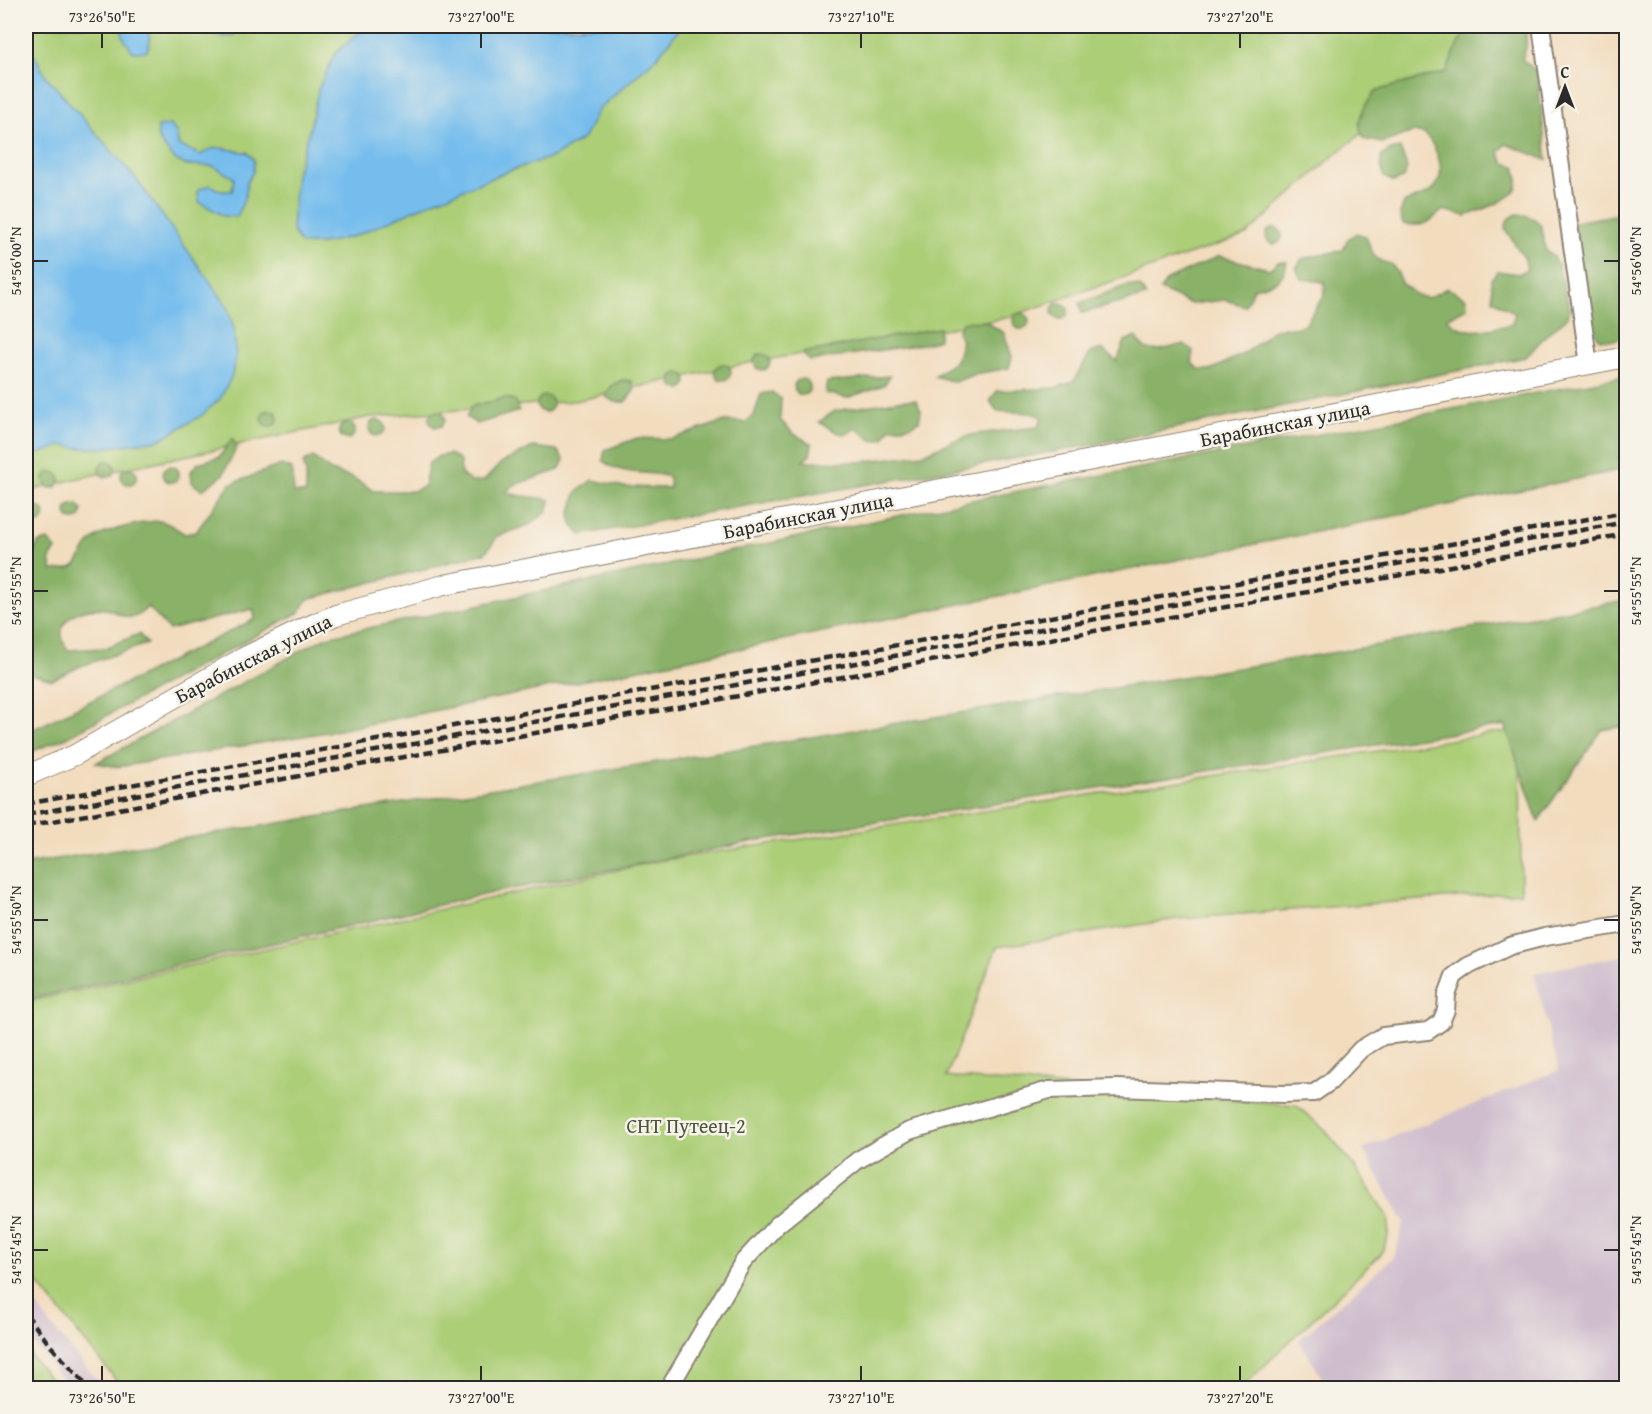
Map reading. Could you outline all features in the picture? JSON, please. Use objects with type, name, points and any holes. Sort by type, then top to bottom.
[{"type":"main road","name":"Барабинская улица","points":[[26,777],[75,755],[243,658],[306,627],[336,615],[444,585],[1626,357]]},
{"type":"street","points":[[1541,26],[1589,365]]},
{"type":"street","points":[[669,1389],[743,1262],[777,1225],[858,1160],[909,1131],[1049,1090],[1116,1088],[1314,1093],[1330,1082],[1361,1049],[1383,1036],[1428,1031],[1441,1022],[1454,976],[1467,966],[1510,946],[1545,936],[1626,924]]},
{"type":"shaded area","points":[[1626,955],[1626,1388],[1328,1388],[1299,1340],[1394,1257],[1404,1222],[1363,1149],[1559,1070],[1534,973]]},
{"type":"shaded area","points":[[26,1291],[95,1378],[107,1388],[72,1388],[51,1366],[26,1332]]},
{"type":"green space","points":[[26,26],[1515,26],[1397,104],[1330,159],[1246,235],[1006,318],[743,364],[575,401],[370,417],[75,479],[26,492]]},
{"type":"green space","points":[[1471,26],[1526,26],[1526,48],[1522,59],[1537,72],[1547,160],[1506,144],[1499,152],[1504,163],[1515,166],[1518,181],[1516,189],[1507,198],[1466,216],[1443,210],[1425,223],[1403,224],[1400,214],[1404,203],[1428,193],[1437,185],[1441,170],[1437,154],[1425,134],[1413,132],[1382,143],[1364,139],[1360,126],[1361,114],[1375,91],[1446,72],[1460,40]]},
{"type":"green space","points":[[1400,148],[1407,168],[1404,178],[1394,182],[1384,177],[1381,156]]},
{"type":"green space","points":[[1626,213],[1626,244],[1620,258],[1621,267],[1626,271],[1626,337],[1614,340],[1600,339],[1590,327],[1574,222]]},
{"type":"green space","points":[[1517,214],[1532,217],[1540,224],[1545,250],[1553,255],[1558,265],[1570,309],[1566,319],[1548,333],[1526,357],[1086,446],[581,535],[573,526],[570,516],[576,493],[592,480],[625,487],[670,488],[669,477],[626,471],[610,466],[603,461],[605,450],[637,438],[671,439],[725,421],[746,422],[754,415],[761,394],[772,392],[781,399],[780,420],[794,434],[812,444],[810,455],[803,461],[859,462],[923,454],[975,434],[1038,427],[1042,417],[1032,413],[997,411],[990,401],[997,391],[1054,388],[1073,382],[1090,353],[1102,349],[1117,361],[1125,341],[1136,337],[1140,344],[1151,350],[1184,344],[1193,351],[1192,363],[1200,370],[1211,370],[1247,352],[1272,331],[1284,327],[1295,328],[1305,324],[1325,294],[1324,282],[1301,279],[1296,268],[1302,259],[1343,250],[1347,240],[1356,233],[1366,236],[1377,258],[1391,264],[1398,273],[1401,283],[1418,296],[1428,298],[1447,288],[1466,298],[1467,308],[1447,318],[1453,324],[1468,330],[1477,330],[1512,324],[1515,313],[1493,300],[1491,279],[1498,271],[1518,274],[1527,270],[1525,259],[1505,229],[1508,219]]},
{"type":"green space","points":[[1274,228],[1280,230],[1282,236],[1280,242],[1274,244],[1268,242],[1266,236],[1268,230]]},
{"type":"green space","points":[[1219,256],[1269,269],[1278,262],[1287,262],[1280,278],[1254,288],[1245,306],[1225,300],[1191,304],[1160,290],[1167,280]]},
{"type":"green space","points":[[1128,285],[1140,287],[1146,296],[1082,313],[1080,303]]},
{"type":"green space","points":[[1060,303],[1066,305],[1068,311],[1066,317],[1060,319],[1054,317],[1052,311],[1054,305]]},
{"type":"green space","points":[[1021,313],[1027,315],[1029,321],[1027,327],[1021,329],[1015,327],[1013,321],[1015,315]]},
{"type":"green space","points":[[985,321],[1004,333],[1012,357],[1009,368],[975,374],[955,382],[934,376],[956,361],[962,341],[957,332],[962,322]]},
{"type":"green space","points":[[939,328],[939,339],[929,343],[810,361],[802,353]]},
{"type":"green space","points":[[762,354],[768,356],[770,362],[768,368],[762,370],[756,368],[754,362],[756,356]]},
{"type":"green space","points":[[723,364],[729,366],[731,372],[729,378],[723,380],[717,378],[715,372],[717,366]]},
{"type":"green space","points":[[679,373],[685,375],[687,381],[685,387],[679,389],[673,387],[671,381],[673,375]]},
{"type":"green space","points":[[890,376],[884,385],[847,398],[825,393],[827,382]]},
{"type":"green space","points":[[1626,376],[1626,469],[339,730],[118,767],[96,763],[326,637],[982,498]]},
{"type":"green space","points":[[802,379],[808,381],[810,387],[808,393],[802,395],[796,393],[794,387],[796,381]]},
{"type":"green space","points":[[622,380],[632,381],[634,391],[625,402],[614,402],[605,396],[612,385]]},
{"type":"green space","points":[[545,396],[551,398],[553,404],[551,410],[545,412],[539,410],[537,404],[539,398]]},
{"type":"green space","points":[[505,398],[515,400],[519,411],[477,424],[466,417],[472,406]]},
{"type":"green space","points":[[916,400],[921,410],[919,421],[910,426],[890,428],[884,438],[873,441],[856,428],[847,434],[838,433],[819,422],[835,411]]},
{"type":"green space","points":[[270,410],[276,412],[278,418],[276,424],[270,426],[264,424],[262,418],[264,412]]},
{"type":"green space","points":[[437,411],[443,413],[445,419],[443,425],[437,427],[431,425],[429,419],[431,413]]},
{"type":"green space","points":[[377,420],[383,422],[385,428],[383,434],[377,436],[371,434],[369,428],[371,422]]},
{"type":"green space","points":[[347,423],[353,425],[355,431],[353,437],[347,439],[341,437],[339,431],[341,425]]},
{"type":"green space","points":[[232,439],[237,447],[222,476],[202,490],[192,483],[191,471],[198,463],[219,457]]},
{"type":"green space","points":[[533,447],[557,450],[564,460],[559,470],[514,485],[506,492],[517,496],[550,500],[547,512],[529,525],[498,536],[485,553],[308,599],[300,612],[65,738],[26,754],[26,733],[255,619],[253,609],[169,630],[148,607],[134,617],[106,609],[86,610],[70,617],[65,623],[62,631],[63,640],[68,650],[105,648],[139,634],[147,644],[81,666],[52,680],[31,674],[26,670],[26,566],[38,543],[48,540],[56,549],[50,559],[52,570],[63,570],[76,565],[88,546],[98,536],[125,527],[160,521],[170,524],[185,534],[196,532],[230,484],[281,465],[292,469],[294,493],[306,493],[306,472],[303,463],[313,457],[331,471],[353,478],[374,491],[414,491],[424,486],[429,463],[439,456],[450,454],[460,461],[461,474],[471,482],[484,481],[501,463]]},
{"type":"green space","points":[[107,461],[113,463],[115,469],[113,475],[107,477],[101,475],[99,469],[101,463]]},
{"type":"green space","points":[[171,466],[177,468],[179,474],[177,480],[171,482],[165,480],[163,474],[165,468]]},
{"type":"green space","points":[[129,468],[135,470],[137,476],[135,482],[129,484],[123,482],[121,476],[123,470]]},
{"type":"green space","points":[[52,472],[58,474],[60,480],[58,486],[52,488],[46,486],[44,480],[46,474]]},
{"type":"green space","points":[[74,504],[80,506],[82,512],[80,518],[74,520],[68,518],[66,512],[68,506]]},
{"type":"green space","points":[[37,507],[43,509],[45,515],[43,521],[37,523],[31,521],[29,515],[31,509]]},
{"type":"green space","points":[[1626,600],[1626,726],[1602,730],[1538,821],[1505,725],[761,840],[496,892],[26,1000],[26,864],[1361,648]]},
{"type":"green space","name":"СНТ Путеец-2","points":[[1520,729],[1521,892],[1177,919],[997,947],[946,1077],[1296,1105],[1325,1130],[1357,1170],[1389,1219],[1388,1237],[1381,1254],[1241,1388],[126,1388],[116,1380],[39,1285],[26,1264],[26,1002],[658,861]]},
{"type":"green space","points":[[26,1350],[58,1388],[26,1388]]},
{"type":"water","points":[[123,26],[149,26],[150,42],[147,51],[133,52],[124,39],[121,29]]},
{"type":"water","points":[[208,26],[234,26],[234,35],[224,37],[210,33]]},
{"type":"water","points":[[373,26],[682,26],[657,57],[598,110],[584,138],[555,156],[509,171],[355,236],[321,244],[301,244],[292,230],[296,174],[310,128],[318,90],[335,54],[364,28]]},
{"type":"water","points":[[26,39],[45,75],[137,180],[226,304],[234,329],[236,359],[231,378],[220,399],[201,416],[159,440],[102,448],[77,448],[64,445],[26,458]]},
{"type":"water","points":[[170,125],[177,133],[178,145],[201,155],[213,149],[223,148],[247,152],[254,160],[253,172],[247,182],[246,194],[237,217],[224,216],[199,202],[198,190],[210,185],[221,191],[232,191],[234,178],[213,166],[185,165],[174,159],[158,139],[158,127]]},
{"type":"railway","points":[[26,804],[1626,512]]},
{"type":"railway","points":[[26,815],[1626,522]]},
{"type":"railway","points":[[26,826],[1626,534]]},
{"type":"railway","points":[[26,1314],[49,1344],[89,1388]]}]
